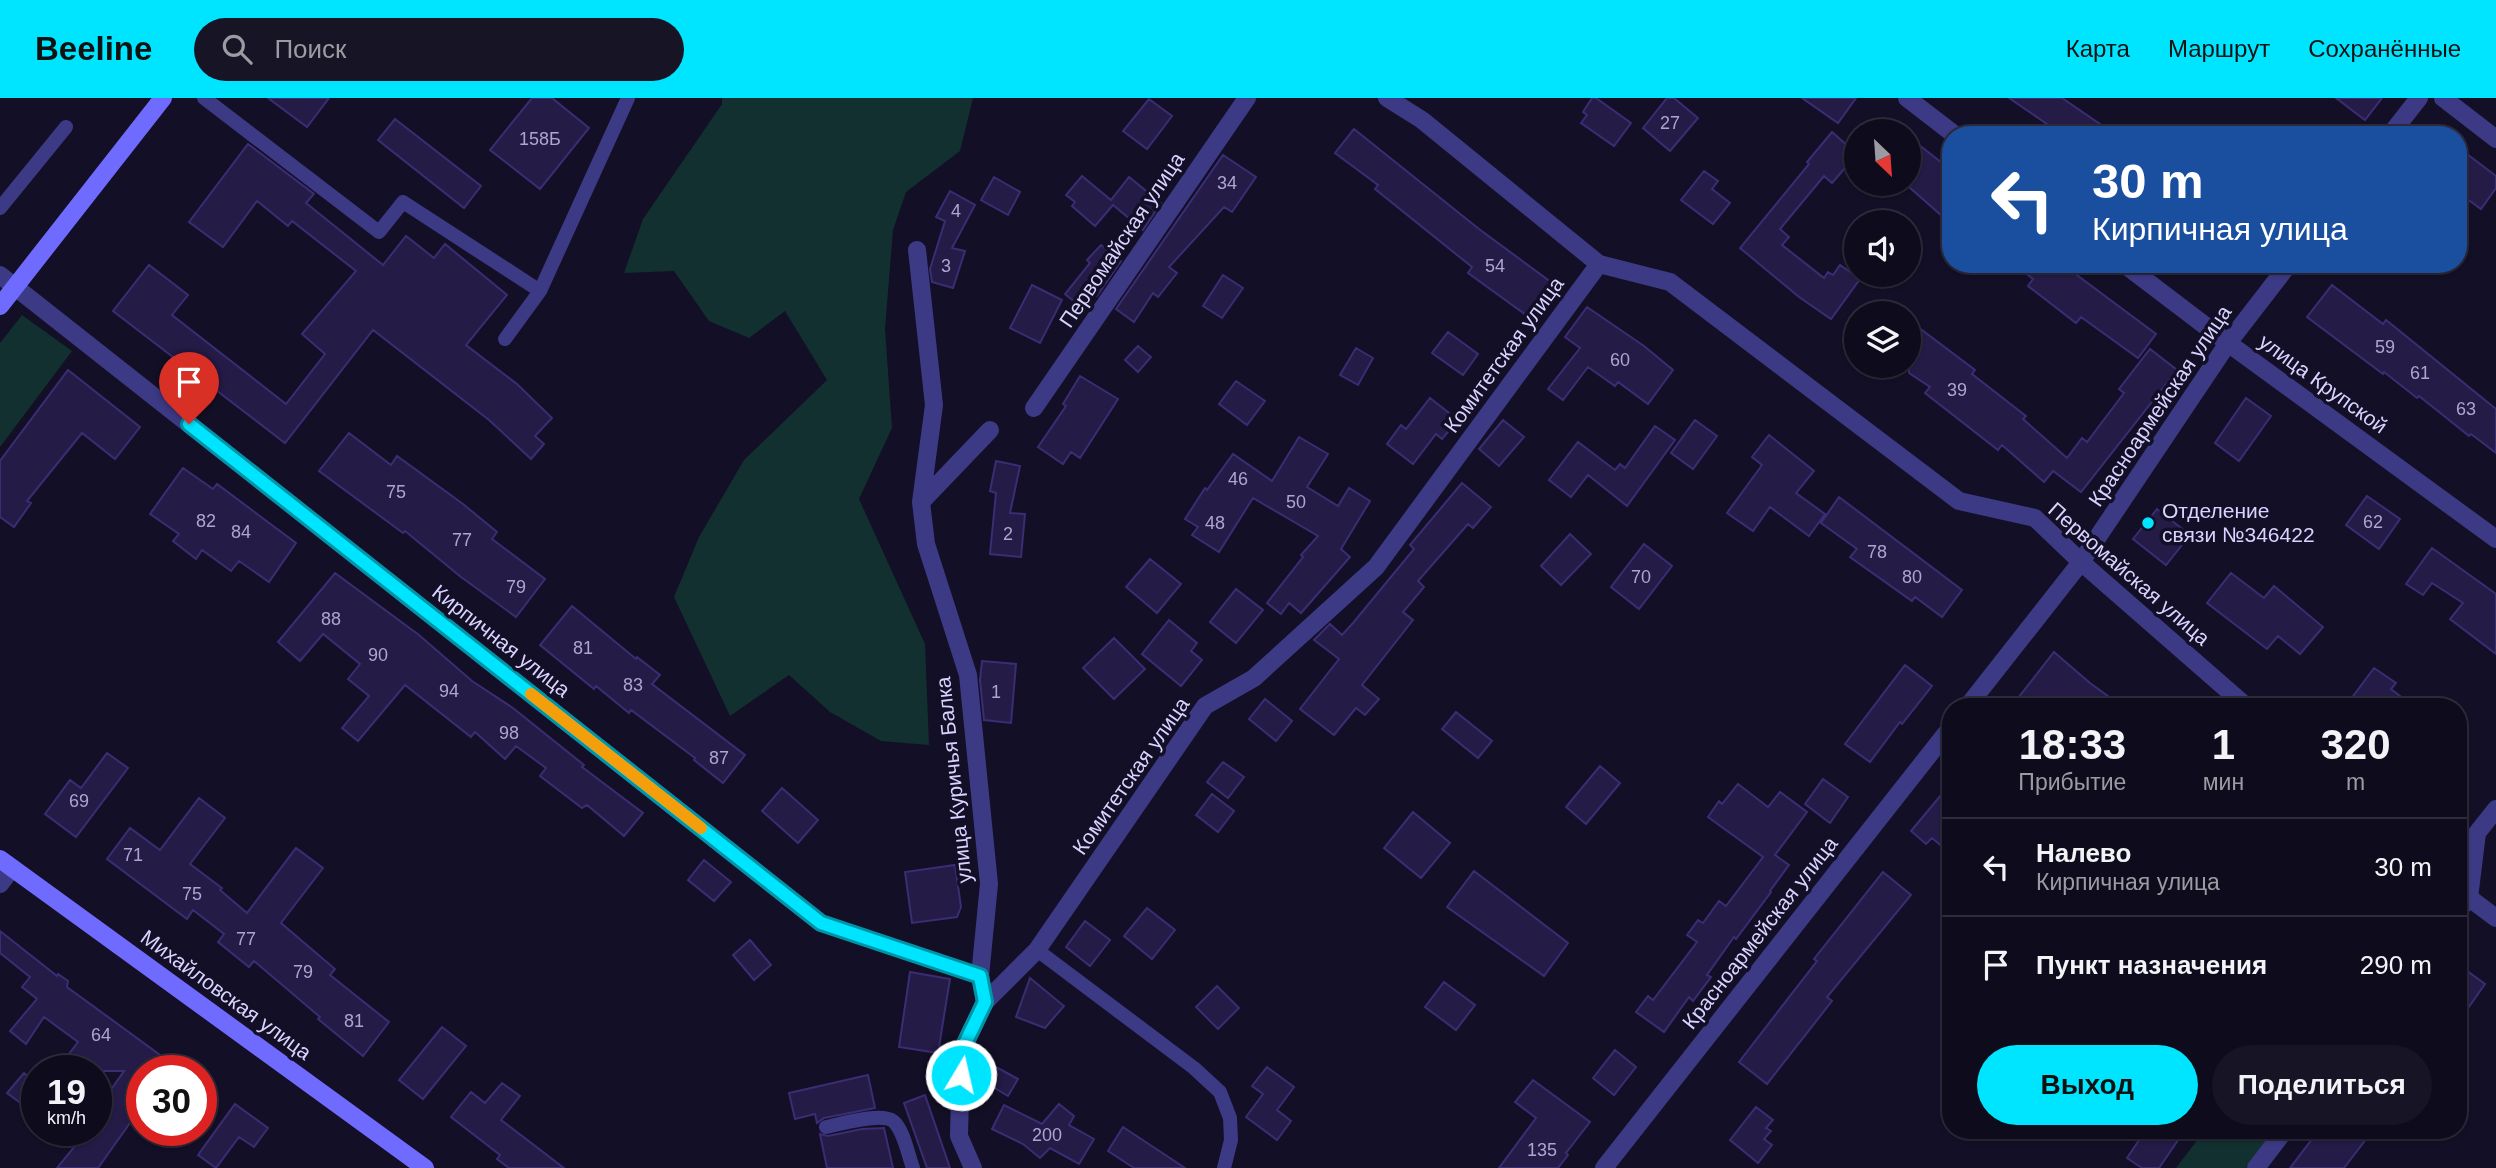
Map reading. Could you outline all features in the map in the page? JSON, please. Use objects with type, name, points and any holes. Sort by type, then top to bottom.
[{"type":"main road","points":[[0,306],[7,281],[163,98]]},
{"type":"main road","name":"Михайловская улица","points":[[6,864],[425,1168]]},
{"type":"street","name":"Первомайская улица","points":[[1034,408],[1247,98]]},
{"type":"street","name":"Первомайская улица","points":[[1387,98],[1422,120],[1599,264],[1671,282],[1959,501],[2035,518],[2081,562],[2237,698]]},
{"type":"street","points":[[1907,98],[1943,126]]},
{"type":"street","points":[[2397,126],[2419,98]]},
{"type":"street","points":[[2443,98],[2496,139]]},
{"type":"street","name":"улица Куричья Балка","points":[[916,250],[934,405],[921,502],[926,544],[968,675],[989,884],[980,976]]},
{"type":"street","name":"Комитетская улица","points":[[973,1168],[959,1136],[961,1052],[985,1002],[1037,950],[1205,706],[1254,678],[1376,567],[1599,264]]},
{"type":"street","name":"улица Крупской","points":[[2136,273],[2496,539]]},
{"type":"street","name":"Красноармейская улица","points":[[1974,698],[2081,562],[2228,343],[2282,273]]},
{"type":"street","name":"Кирпичная улица","points":[[7,281],[821,923]]},
{"type":"street","points":[[921,502],[990,430]]},
{"type":"street","name":"Красноармейская улица","points":[[1604,1168],[1942,738]]},
{"type":"street","points":[[2467,877],[2477,833],[2496,809]]},
{"type":"street","points":[[0,884],[6,864]]},
{"type":"street","points":[[2467,902],[2496,918]]},
{"type":"street","points":[[980,976],[985,1002]]},
{"type":"street","points":[[2256,1168],[2278,1139]]},
{"type":"lane","points":[[204,98],[379,232],[403,202],[540,291]]},
{"type":"lane","points":[[505,338],[540,291],[628,98]]},
{"type":"lane","points":[[0,208],[66,127]]},
{"type":"lane","name":"Кирпичная улица","points":[[821,923],[980,976]]},
{"type":"lane","points":[[1037,950],[1194,1068],[1220,1092],[1230,1118],[1231,1140],[1224,1168]]},
{"type":"lane","points":[[826,1126],[882,1117],[894,1122],[913,1168]]},
{"type":"green space","points":[[722,98],[973,98],[960,151],[906,192],[893,230],[885,329],[892,428],[859,499],[925,644],[929,745],[881,741],[830,712],[789,675],[730,716],[674,597],[699,537],[744,460],[827,380],[785,311],[749,338],[709,321],[674,271],[624,273],[643,219],[722,104]]},
{"type":"green space","points":[[22,315],[72,351],[0,447],[0,343]]},
{"type":"green space","points":[[2198,1139],[2269,1139],[2246,1168],[2176,1168]]},
{"type":"building","points":[[268,98],[329,98],[307,127]]},
{"type":"building","points":[[532,98],[552,98],[589,128],[540,189],[490,150]]},
{"type":"building","points":[[1592,98],[1596,98],[1631,123],[1614,146],[1581,123],[1587,115],[1583,112]]},
{"type":"building","points":[[1667,98],[1674,98],[1698,118],[1670,151],[1643,128]]},
{"type":"building","points":[[1802,98],[1856,98],[1838,123]]},
{"type":"building","points":[[2009,98],[2062,98],[2103,126],[2050,126]]},
{"type":"building","points":[[2336,98],[2382,98],[2365,120]]},
{"type":"building","points":[[1149,99],[1172,116],[1147,149],[1123,131]]},
{"type":"building","points":[[395,119],[481,186],[464,208],[378,140]]},
{"type":"building","points":[[1354,129],[1479,229],[1555,285],[1530,318],[1468,273],[1472,267],[1375,189],[1378,185],[1335,153]]},
{"type":"building","points":[[1832,132],[1844,143],[1844,169],[1832,183],[1824,176],[1780,229],[1789,237],[1782,245],[1824,278],[1828,272],[1833,275],[1840,265],[1844,268],[1844,287],[1854,287],[1831,319],[1799,297],[1740,248],[1809,164],[1807,162]]},
{"type":"building","points":[[248,144],[314,194],[306,203],[383,265],[406,236],[434,258],[445,244],[507,295],[466,345],[517,384],[552,418],[535,436],[544,444],[531,459],[489,420],[373,330],[285,443],[113,311],[149,265],[188,295],[172,315],[286,404],[325,354],[302,334],[356,271],[292,221],[288,226],[257,201],[223,247],[189,222]]},
{"type":"building","points":[[1922,147],[1942,163],[1942,216],[1919,196],[1922,196]]},
{"type":"building","points":[[2467,154],[2496,176],[2496,188],[2481,209],[2467,199]]},
{"type":"building","points":[[1223,155],[1256,177],[1232,212],[1224,207],[1169,267],[1177,273],[1158,297],[1153,293],[1134,322],[1116,309]]},
{"type":"building","points":[[1704,171],[1718,181],[1712,189],[1730,203],[1713,224],[1681,200]]},
{"type":"building","points":[[1082,176],[1111,200],[1129,177],[1161,203],[1143,230],[1113,205],[1095,226],[1072,206],[1075,202],[1066,195]]},
{"type":"building","points":[[994,177],[1020,192],[1008,215],[981,200]]},
{"type":"building","points":[[950,191],[975,205],[952,248],[965,251],[953,288],[932,282],[930,269],[945,221],[936,217]]},
{"type":"building","points":[[1101,245],[1121,261],[1097,296],[1092,293],[1081,307],[1065,294],[1090,263],[1087,260]]},
{"type":"building","points":[[2025,273],[2074,273],[2156,334],[2138,358],[2081,317],[2076,323],[2028,286],[2033,279]]},
{"type":"building","points":[[1223,275],[1243,288],[1222,318],[1203,306]]},
{"type":"building","points":[[1032,285],[1062,300],[1040,343],[1010,328]]},
{"type":"building","points":[[2332,285],[2383,324],[2386,320],[2496,409],[2496,453],[2307,317]]},
{"type":"building","points":[[1587,307],[1644,346],[1673,370],[1648,404],[1618,382],[1615,386],[1588,367],[1563,400],[1548,389],[1580,348],[1565,337]]},
{"type":"building","points":[[1921,329],[1975,370],[1972,374],[2026,416],[2023,419],[2067,458],[2082,438],[2087,442],[2124,393],[2119,389],[2150,349],[2177,370],[2081,492],[2053,471],[2044,482],[2002,445],[1998,450],[1925,393],[1930,387],[1916,378],[1921,378]]},
{"type":"building","points":[[1448,332],[1478,354],[1463,375],[1432,353]]},
{"type":"building","points":[[1138,346],[1151,357],[1138,372],[1125,360]]},
{"type":"building","points":[[1356,348],[1373,358],[1358,385],[1340,375]]},
{"type":"building","points":[[68,370],[140,427],[115,459],[82,433],[27,501],[31,503],[14,527],[0,517],[0,461]]},
{"type":"building","points":[[1080,376],[1118,399],[1080,458],[1071,452],[1063,464],[1038,447],[1066,406],[1063,404]]},
{"type":"building","points":[[1236,381],[1265,401],[1247,425],[1219,404]]},
{"type":"building","points":[[1430,398],[1458,420],[1442,439],[1436,434],[1413,464],[1387,444],[1401,425],[1406,429]]},
{"type":"building","points":[[2246,398],[2271,416],[2239,461],[2215,443]]},
{"type":"building","points":[[1503,420],[1524,437],[1499,466],[1479,449]]},
{"type":"building","points":[[1695,420],[1717,436],[1693,469],[1671,453]]},
{"type":"building","points":[[1655,426],[1675,440],[1627,506],[1588,475],[1571,497],[1549,480],[1578,442],[1615,470],[1620,464],[1625,468]]},
{"type":"building","points":[[349,433],[391,465],[397,456],[463,504],[497,532],[492,539],[545,579],[516,617],[405,531],[403,533],[319,471]]},
{"type":"building","points":[[1769,435],[1814,471],[1796,493],[1825,514],[1809,536],[1770,507],[1753,531],[1727,513],[1762,465],[1752,457]]},
{"type":"building","points":[[1299,437],[1328,454],[1307,487],[1338,506],[1349,488],[1370,501],[1341,549],[1350,557],[1301,613],[1289,603],[1281,614],[1267,603],[1318,536],[1253,498],[1219,552],[1192,535],[1198,527],[1185,519],[1205,488],[1207,490],[1233,454],[1272,481]]},
{"type":"building","points":[[996,461],[1020,466],[1010,513],[1025,514],[1021,557],[990,554],[996,493],[990,491]]},
{"type":"building","points":[[183,468],[213,489],[217,484],[296,543],[269,582],[239,561],[231,571],[202,550],[196,559],[173,541],[179,534],[150,514]]},
{"type":"building","points":[[1462,483],[1491,507],[1473,528],[1468,524],[1418,581],[1424,587],[1403,612],[1413,620],[1362,685],[1379,699],[1365,715],[1356,708],[1334,735],[1300,709],[1339,659],[1314,640],[1330,624],[1342,635],[1414,549],[1410,545]]},
{"type":"building","points":[[2367,496],[2400,519],[2379,549],[2346,525]]},
{"type":"building","points":[[1839,497],[1962,590],[1942,617],[1915,597],[1912,601],[1850,557],[1857,549],[1821,523]]},
{"type":"building","points":[[2157,509],[2190,535],[2166,565],[2133,539]]},
{"type":"building","points":[[1570,534],[1591,554],[1561,585],[1541,566]]},
{"type":"building","points":[[1644,544],[1672,566],[1639,609],[1611,587]]},
{"type":"building","points":[[2432,548],[2496,594],[2496,654],[2450,619],[2463,603],[2432,583],[2423,595],[2406,584]]},
{"type":"building","points":[[1150,559],[1181,584],[1157,613],[1126,587]]},
{"type":"building","points":[[335,573],[419,635],[472,681],[513,708],[584,765],[582,767],[643,813],[624,836],[587,805],[582,808],[540,776],[546,768],[516,746],[505,759],[475,732],[471,737],[405,685],[358,741],[342,728],[369,696],[348,679],[360,664],[323,634],[300,661],[278,642]]},
{"type":"building","points":[[2231,573],[2264,598],[2274,586],[2323,627],[2300,654],[2278,636],[2267,649],[2207,603]]},
{"type":"building","points":[[1236,589],[1263,610],[1236,643],[1210,622]]},
{"type":"building","points":[[572,606],[636,659],[637,657],[660,675],[652,684],[745,755],[723,783],[694,760],[695,758],[631,710],[629,713],[596,686],[594,689],[540,645]]},
{"type":"building","points":[[1169,620],[1197,643],[1191,651],[1202,660],[1181,686],[1142,654]]},
{"type":"building","points":[[1114,638],[1145,669],[1114,699],[1083,668]]},
{"type":"building","points":[[2054,652],[2111,698],[2018,698]]},
{"type":"building","points":[[982,661],[1016,664],[1011,723],[984,720],[980,680]]},
{"type":"building","points":[[1905,665],[1932,686],[1870,762],[1845,744]]},
{"type":"building","points":[[2374,668],[2396,683],[2391,689],[2402,698],[2352,698]]},
{"type":"building","points":[[1265,699],[1292,721],[1276,741],[1249,719]]},
{"type":"building","points":[[1456,712],[1492,741],[1478,758],[1442,729]]},
{"type":"building","points":[[107,753],[128,768],[76,837],[45,814],[70,780],[81,788]]},
{"type":"building","points":[[1223,762],[1244,777],[1228,798],[1207,782]]},
{"type":"building","points":[[1600,766],[1620,783],[1586,824],[1566,807]]},
{"type":"building","points":[[1823,779],[1848,797],[1830,823],[1805,804]]},
{"type":"building","points":[[1738,784],[1768,807],[1780,792],[1807,812],[1775,855],[1789,865],[1707,975],[1711,977],[1693,1001],[1689,997],[1664,1032],[1636,1012],[1648,996],[1653,1000],[1697,942],[1687,935],[1698,920],[1703,923],[1719,901],[1726,906],[1763,857],[1708,817],[1719,801],[1722,804]]},
{"type":"building","points":[[782,788],[818,820],[798,843],[762,811]]},
{"type":"building","points":[[1212,794],[1234,811],[1218,832],[1196,815]]},
{"type":"building","points":[[1942,794],[1942,846],[1932,838],[1926,844],[1911,831]]},
{"type":"building","points":[[199,798],[225,818],[190,864],[222,888],[220,890],[247,913],[296,848],[323,868],[281,923],[335,969],[330,975],[389,1022],[363,1056],[254,961],[249,967],[218,942],[224,934],[193,910],[187,919],[107,859],[130,828],[160,850]]},
{"type":"building","points":[[1413,812],[1450,843],[1421,878],[1384,848]]},
{"type":"building","points":[[704,860],[731,882],[714,901],[688,880]]},
{"type":"building","points":[[955,865],[961,907],[957,917],[912,923],[905,872]]},
{"type":"building","points":[[1474,871],[1568,943],[1544,976],[1447,907]]},
{"type":"building","points":[[1883,872],[1911,895],[1827,997],[1832,1001],[1767,1084],[1739,1062],[1817,961],[1814,959]]},
{"type":"building","points":[[1147,908],[1175,930],[1152,959],[1124,936]]},
{"type":"building","points":[[1085,921],[1110,940],[1090,966],[1066,947]]},
{"type":"building","points":[[0,931],[57,976],[58,974],[68,981],[67,987],[160,1055],[126,1055],[126,1129],[98,1168],[57,1168],[75,1146],[112,1146],[112,1088],[124,1071],[112,1071],[112,1055],[68,1055],[78,1042],[44,1017],[26,1044],[10,1031],[37,999],[22,987],[30,977],[0,953]]},
{"type":"building","points":[[750,940],[771,965],[754,980],[733,955]]},
{"type":"building","points":[[2467,971],[2485,984],[2467,1010]]},
{"type":"building","points":[[910,972],[950,979],[938,1053],[899,1047]]},
{"type":"building","points":[[1030,978],[1064,1006],[1045,1028],[1016,1017]]},
{"type":"building","points":[[1444,982],[1475,1005],[1456,1030],[1425,1007]]},
{"type":"building","points":[[1217,986],[1239,1008],[1218,1029],[1196,1007]]},
{"type":"building","points":[[442,1027],[466,1046],[423,1099],[399,1080]]},
{"type":"building","points":[[1615,1050],[1636,1067],[1614,1095],[1593,1078]]},
{"type":"building","points":[[985,1061],[1018,1079],[1008,1096],[976,1077]]},
{"type":"building","points":[[1267,1067],[1294,1087],[1277,1110],[1291,1121],[1277,1140],[1246,1117],[1263,1094],[1252,1086]]},
{"type":"building","points":[[868,1075],[875,1108],[824,1118],[817,1123],[815,1114],[795,1119],[789,1093]]},
{"type":"building","points":[[21,1077],[21,1103],[7,1093]]},
{"type":"building","points":[[1533,1080],[1590,1122],[1558,1168],[1499,1168],[1536,1118],[1515,1102]]},
{"type":"building","points":[[502,1083],[520,1096],[501,1120],[564,1168],[509,1168],[497,1159],[500,1155],[451,1117],[471,1092],[485,1103]]},
{"type":"building","points":[[925,1095],[950,1168],[927,1168],[904,1103]]},
{"type":"building","points":[[235,1104],[268,1128],[254,1147],[239,1137],[216,1168],[198,1155],[205,1146],[217,1146],[217,1129]]},
{"type":"building","points":[[1059,1104],[1074,1116],[1069,1125],[1094,1139],[1079,1164],[1050,1148],[1040,1158],[1023,1144],[992,1129],[1004,1105],[1042,1124]]},
{"type":"building","points":[[1756,1107],[1773,1120],[1766,1128],[1771,1131],[1764,1139],[1772,1145],[1758,1163],[1730,1140]]},
{"type":"building","points":[[1123,1127],[1185,1168],[1134,1168],[1108,1151]]},
{"type":"building","points":[[884,1128],[893,1168],[827,1168],[820,1134],[828,1136],[862,1129]]},
{"type":"building","points":[[2140,1139],[2179,1139],[2159,1168],[2142,1168],[2127,1158]]},
{"type":"building","points":[[2312,1139],[2366,1139],[2344,1168],[2290,1168]]},
{"type":"slow traffic","points":[[531,694],[701,828]]},
{"type":"place","name":"Отделение связи №346422","points":[[2148,523]]},
{"type":"route","points":[[189,424],[821,923],[980,976],[985,1002],[961,1052],[961,1075]]}]
